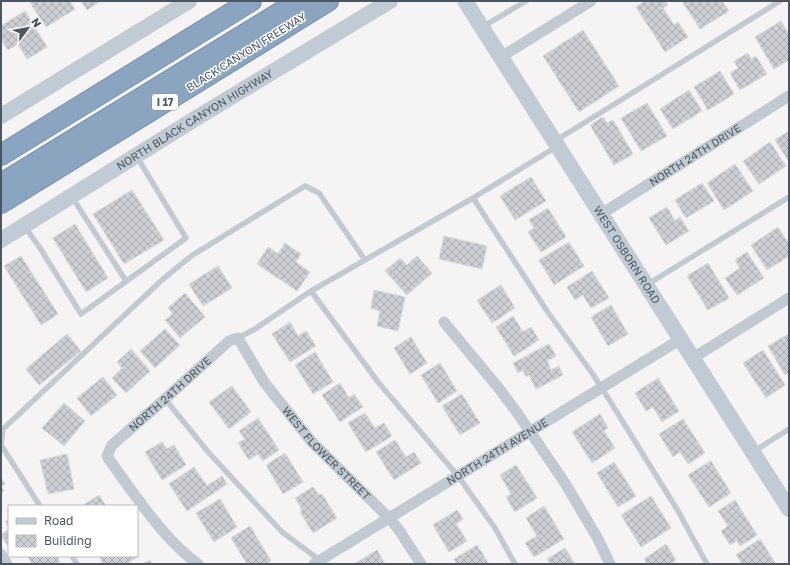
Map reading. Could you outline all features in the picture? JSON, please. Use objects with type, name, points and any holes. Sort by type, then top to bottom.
[{"type":"highway","points":[[1,155],[251,1]]},
{"type":"highway","points":[[1,184],[300,1]]},
{"type":"highway","name":"BLACK CANYON FREEWAY","points":[[1,203],[328,1]]},
{"type":"main road","points":[[1,116],[189,1]]},
{"type":"main road","name":"NORTH BLACK CANYON HIGHWAY","points":[[1,240],[136,155],[390,1]]},
{"type":"main road","name":"WEST OSBORN ROAD","points":[[465,1],[789,509]]},
{"type":"street","points":[[501,57],[591,1]]},
{"type":"street","name":"NORTH 24TH DRIVE","points":[[601,214],[789,96]]},
{"type":"street","points":[[693,358],[789,298]]},
{"type":"street","points":[[444,322],[501,391],[565,483],[598,539],[610,564]]},
{"type":"street","name":"NORTH 24TH DRIVE","points":[[198,564],[166,536],[107,456],[112,445],[229,341],[238,338]]},
{"type":"street","name":"WEST FLOWER STREET","points":[[238,338],[264,382],[311,441],[389,518],[399,530],[421,564]]},
{"type":"street","name":"NORTH 24TH AVENUE","points":[[319,563],[389,518],[681,339]]},
{"type":"street","points":[[1,554],[7,564]]},
{"type":"lane","points":[[482,28],[526,1]]},
{"type":"lane","points":[[238,338],[255,329],[311,290],[473,198],[780,1]]},
{"type":"lane","points":[[24,225],[81,314],[186,238],[136,155]]},
{"type":"lane","points":[[39,505],[1,445],[3,429],[163,279],[191,256],[305,186],[318,193],[365,260]]},
{"type":"lane","points":[[71,196],[126,281]]},
{"type":"lane","points":[[646,286],[789,197]]},
{"type":"lane","points":[[473,198],[547,311],[602,388],[678,511],[707,564]]},
{"type":"lane","points":[[311,290],[378,382],[458,476],[495,528],[514,564]]},
{"type":"lane","points":[[165,399],[209,454],[282,532],[319,563]]},
{"type":"lane","points":[[753,452],[789,429]]},
{"type":"building","points":[[29,1],[70,1],[75,9],[46,27]]},
{"type":"building","points":[[81,1],[101,1],[87,10]]},
{"type":"building","points":[[645,1],[665,1],[668,5],[663,8],[674,25],[678,22],[688,37],[665,52],[636,7]]},
{"type":"building","points":[[682,1],[722,1],[729,11],[700,29]]},
{"type":"building","points":[[25,11],[47,47],[27,59],[18,44],[8,50],[1,39],[1,26]]},
{"type":"building","points":[[781,21],[789,35],[789,60],[774,69],[755,37]]},
{"type":"building","points":[[583,30],[619,86],[579,112],[543,56]]},
{"type":"building","points":[[748,53],[751,59],[756,56],[767,74],[740,90],[730,73],[738,68],[734,61]]},
{"type":"building","points":[[720,71],[734,94],[708,110],[694,87]]},
{"type":"building","points":[[689,90],[702,111],[673,129],[660,109]]},
{"type":"building","points":[[647,103],[667,136],[641,151],[621,118]]},
{"type":"building","points":[[603,117],[607,123],[613,120],[633,154],[614,165],[590,125]]},
{"type":"building","points":[[789,131],[789,162],[775,140]]},
{"type":"building","points":[[770,142],[786,166],[759,184],[743,161]]},
{"type":"building","points":[[735,164],[753,191],[724,210],[707,183]]},
{"type":"building","points":[[531,177],[546,201],[515,220],[500,196]]},
{"type":"building","points":[[702,183],[714,201],[686,218],[675,200]]},
{"type":"building","points":[[132,190],[164,240],[124,264],[93,214]]},
{"type":"building","points":[[667,207],[675,221],[680,217],[689,231],[666,245],[649,218]]},
{"type":"building","points":[[548,208],[566,237],[541,252],[528,232],[534,228],[529,220]]},
{"type":"building","points":[[75,224],[108,278],[86,292],[53,238]]},
{"type":"building","points":[[778,227],[789,244],[789,256],[767,270],[751,245]]},
{"type":"building","points":[[444,236],[487,246],[482,269],[439,259]]},
{"type":"building","points":[[569,242],[584,266],[554,285],[539,260]]},
{"type":"building","points":[[285,243],[301,254],[296,262],[310,272],[297,291],[257,264],[268,247],[278,254]]},
{"type":"building","points":[[747,252],[764,278],[737,295],[725,278],[740,268],[735,260]]},
{"type":"building","points":[[21,256],[58,314],[41,325],[4,266]]},
{"type":"building","points":[[417,256],[432,273],[407,295],[385,271],[400,258],[407,265]]},
{"type":"building","points":[[708,263],[729,298],[708,310],[687,276]]},
{"type":"building","points":[[218,266],[232,288],[203,306],[189,284]]},
{"type":"building","points":[[592,271],[609,298],[591,308],[583,295],[575,300],[567,287]]},
{"type":"building","points":[[501,285],[515,308],[492,323],[477,300]]},
{"type":"building","points":[[374,290],[405,297],[398,331],[377,326],[380,311],[371,308]]},
{"type":"building","points":[[185,293],[205,317],[180,338],[165,320],[173,314],[168,308]]},
{"type":"building","points":[[611,305],[628,334],[608,346],[591,317]]},
{"type":"building","points":[[513,316],[523,332],[531,327],[539,340],[514,356],[496,327]]},
{"type":"building","points":[[290,322],[298,336],[306,331],[316,346],[290,362],[272,334]]},
{"type":"building","points":[[165,329],[180,345],[155,368],[140,351]]},
{"type":"building","points":[[67,334],[81,351],[39,385],[26,369]]},
{"type":"building","points":[[789,334],[789,372],[785,375],[768,346]]},
{"type":"building","points":[[411,337],[427,363],[410,374],[394,348]]},
{"type":"building","points":[[549,344],[556,356],[547,361],[551,370],[559,366],[563,375],[536,389],[529,375],[526,377],[523,370],[518,373],[513,363]]},
{"type":"building","points":[[131,349],[150,371],[126,393],[112,378],[122,368],[117,362]]},
{"type":"building","points":[[763,350],[785,385],[766,398],[743,363]]},
{"type":"building","points":[[315,352],[333,382],[313,394],[295,365]]},
{"type":"building","points":[[440,363],[457,391],[438,403],[421,375]]},
{"type":"building","points":[[103,377],[117,395],[91,416],[77,398]]},
{"type":"building","points":[[658,378],[679,411],[662,422],[653,407],[646,411],[635,393]]},
{"type":"building","points":[[340,383],[349,398],[354,394],[363,407],[340,422],[322,395]]},
{"type":"building","points":[[232,386],[251,412],[229,429],[209,402]]},
{"type":"building","points":[[462,394],[480,423],[460,435],[442,406]]},
{"type":"building","points":[[64,403],[85,421],[64,446],[42,428]]},
{"type":"building","points":[[365,413],[375,428],[384,423],[392,436],[366,452],[348,423]]},
{"type":"building","points":[[600,414],[608,428],[604,431],[615,448],[592,463],[572,432]]},
{"type":"building","points":[[258,418],[279,450],[263,461],[258,454],[249,460],[238,443],[245,439],[239,431]]},
{"type":"building","points":[[683,419],[705,453],[688,464],[680,452],[673,457],[659,434]]},
{"type":"building","points":[[395,440],[406,457],[414,452],[421,463],[394,480],[376,452]]},
{"type":"building","points":[[162,442],[167,449],[174,445],[186,465],[162,480],[145,452]]},
{"type":"building","points":[[285,453],[303,482],[283,494],[266,465]]},
{"type":"building","points":[[67,454],[74,489],[48,494],[40,460]]},
{"type":"building","points":[[711,461],[731,493],[709,507],[688,475]]},
{"type":"building","points":[[614,462],[636,496],[618,507],[597,473]]},
{"type":"building","points":[[516,465],[537,498],[515,512],[506,497],[511,494],[500,475]]},
{"type":"building","points":[[194,467],[207,486],[222,476],[227,484],[187,511],[169,484]]},
{"type":"building","points":[[1,478],[5,484],[1,486]]},
{"type":"building","points":[[1,486],[4,491],[1,493]]},
{"type":"building","points":[[313,487],[319,495],[322,494],[337,518],[313,533],[300,512],[302,510],[295,498]]},
{"type":"building","points":[[99,495],[105,505],[84,505]]},
{"type":"building","points":[[651,496],[671,528],[641,547],[621,515]]},
{"type":"building","points":[[220,499],[237,527],[214,542],[196,513]]},
{"type":"building","points":[[735,500],[757,535],[740,546],[737,541],[730,545],[721,531],[728,526],[718,511]]},
{"type":"building","points":[[544,506],[564,539],[534,557],[525,543],[537,536],[526,518]]},
{"type":"building","points":[[457,510],[463,519],[456,524],[467,541],[449,552],[433,525]]},
{"type":"building","points":[[8,520],[8,526],[5,522]]},
{"type":"building","points":[[250,526],[271,561],[266,564],[247,564],[231,538]]},
{"type":"building","points":[[8,530],[8,544],[7,545],[1,535]]},
{"type":"building","points":[[760,539],[776,564],[742,564],[736,555]]},
{"type":"building","points":[[666,544],[676,560],[671,564],[647,564],[644,559]]},
{"type":"building","points":[[477,545],[489,564],[457,564],[454,559]]},
{"type":"building","points":[[565,548],[575,564],[550,564],[547,559]]},
{"type":"building","points":[[377,550],[385,564],[354,564]]},
{"type":"building","points":[[28,557],[58,557],[60,561],[55,564],[32,564]]},
{"type":"building","points":[[100,557],[137,557],[126,564],[103,564]]},
{"type":"building","points":[[150,560],[152,564],[143,564]]}]
